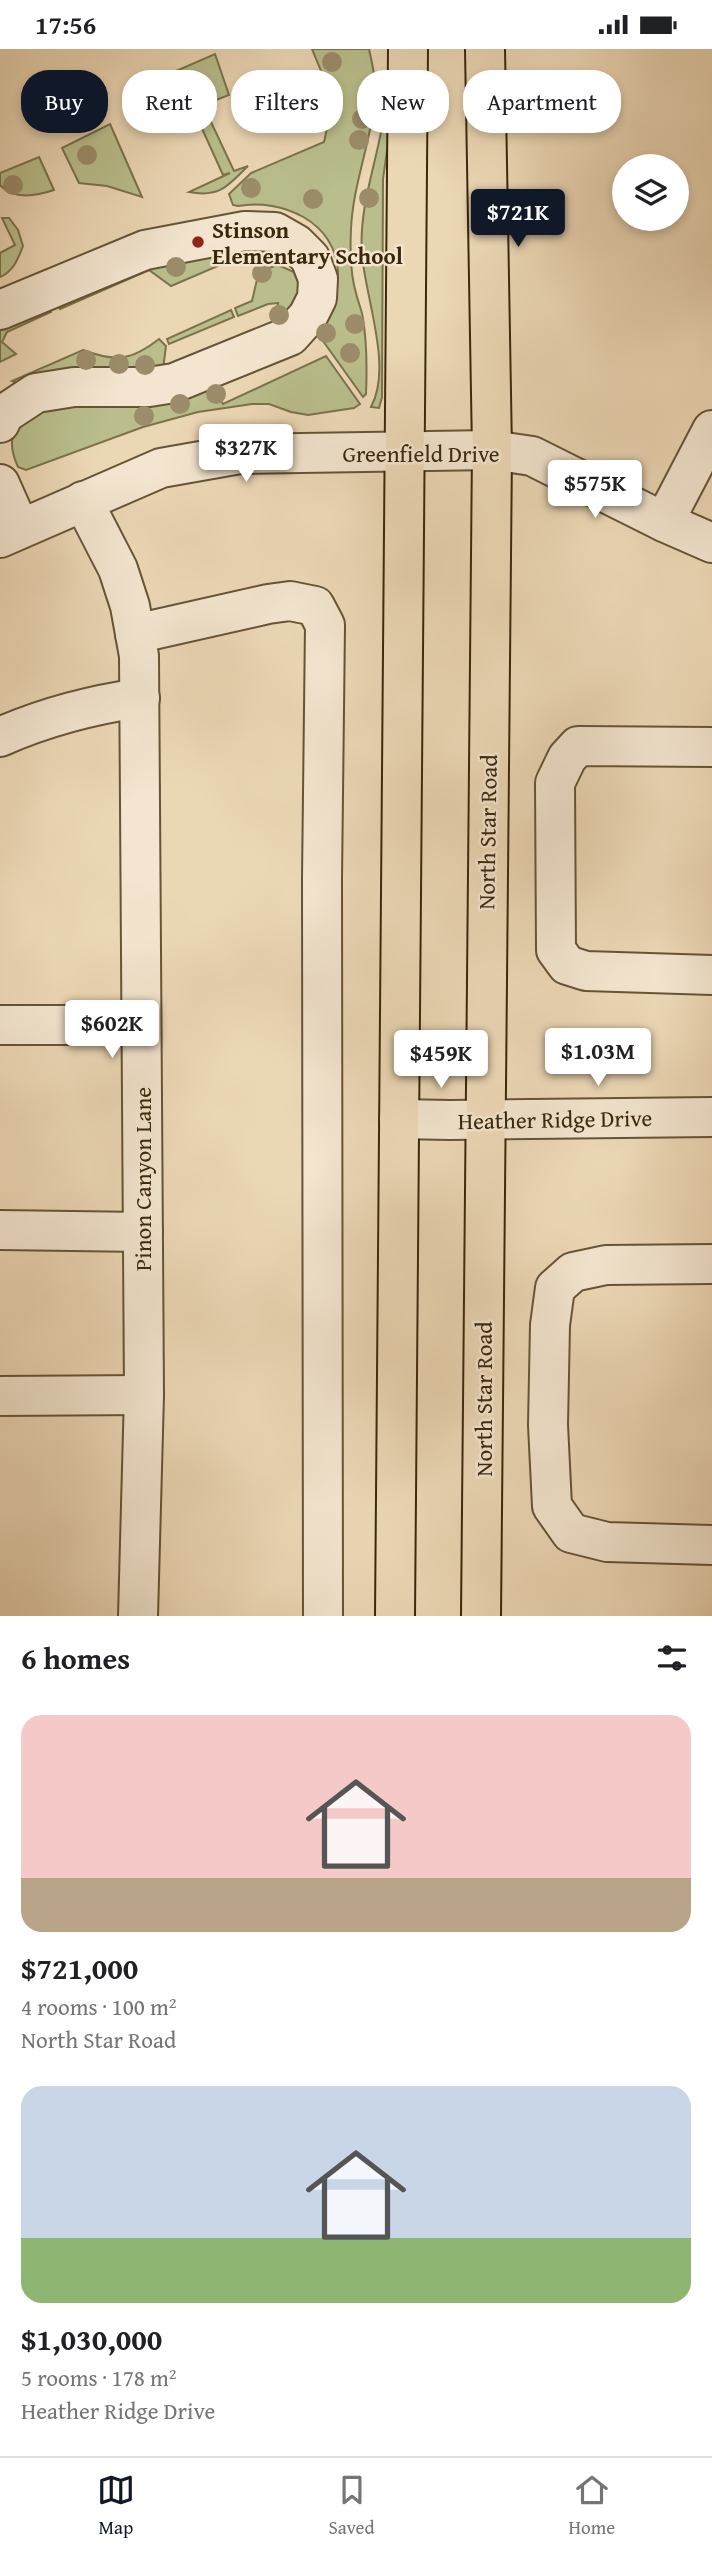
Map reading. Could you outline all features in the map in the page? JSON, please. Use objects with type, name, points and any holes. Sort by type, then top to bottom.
[{"type":"main road","points":[[395,1616],[408,49]]},
{"type":"main road","name":"North Star Road","points":[[481,1616],[492,450],[485,49]]},
{"type":"street","points":[[0,310],[145,250],[246,231],[275,232],[296,244],[310,258],[317,279],[317,297],[308,316],[290,336],[174,383],[149,387],[74,387],[36,393],[4,414],[0,423]]},
{"type":"street","points":[[664,522],[712,430]]},
{"type":"street","name":"Greenfield Drive","points":[[10,534],[161,468],[240,454],[492,450],[532,456],[712,543]]},
{"type":"street","points":[[0,484],[10,534]]},
{"type":"street","name":"Pinon Canyon Lane","points":[[83,501],[118,569],[130,606],[139,656],[144,1395],[138,1616]]},
{"type":"street","points":[[135,634],[290,601],[315,606],[325,625],[322,879],[323,1616]]},
{"type":"street","points":[[0,737],[31,723],[70,711],[140,698]]},
{"type":"street","points":[[712,747],[578,746],[567,758],[555,783],[556,950],[567,965],[586,971],[712,975]]},
{"type":"street","points":[[0,1025],[141,1025]]},
{"type":"street","name":"Heather Ridge Drive","points":[[399,1119],[712,1117]]},
{"type":"street","points":[[0,1230],[142,1232]]},
{"type":"street","points":[[712,1263],[606,1265],[573,1272],[555,1288],[550,1325],[548,1425],[552,1506],[571,1533],[607,1542],[712,1545]]},
{"type":"street","points":[[0,1396],[144,1395]]},
{"type":"green space","points":[[312,49],[369,49],[373,70],[357,70],[357,133],[369,133],[355,194],[351,237],[353,278],[365,337],[367,366],[366,394],[363,397],[318,334],[332,304],[338,280],[335,254],[328,239],[304,217],[272,206],[233,205],[229,194],[251,173],[324,142],[326,133],[343,133],[343,70],[321,70]]},
{"type":"green space","points":[[215,54],[229,95],[217,100],[217,70],[178,70]]},
{"type":"green space","points":[[110,124],[142,197],[107,186],[79,183],[62,148],[92,133],[108,133]]},
{"type":"green space","points":[[204,133],[216,133],[234,171],[248,166],[223,188],[209,193],[189,192],[230,173],[223,175]]},
{"type":"green space","points":[[381,133],[389,133],[383,179],[382,397],[379,408],[371,407],[377,391],[379,352],[364,271],[362,234],[363,215]]},
{"type":"green space","points":[[39,157],[54,190],[18,195],[0,185],[0,173]]},
{"type":"green space","points":[[2,218],[9,218],[18,230],[23,246],[12,268],[0,277],[0,253],[15,245]]},
{"type":"green space","points":[[254,247],[255,250],[171,286],[149,270],[60,309],[59,304],[139,269]]},
{"type":"green space","points":[[278,265],[294,272],[300,285],[295,309],[275,326],[278,303],[268,304],[238,316],[235,308],[252,301],[259,271]]},
{"type":"green space","points":[[50,308],[51,312],[7,332],[2,342],[16,354],[0,362],[0,329]]},
{"type":"green space","points":[[231,310],[234,317],[169,344],[167,339]]},
{"type":"green space","points":[[159,339],[166,346],[163,369],[19,384],[12,381],[83,350],[114,358],[122,357],[140,352]]},
{"type":"green space","points":[[326,356],[360,404],[354,408],[308,415],[269,404],[252,404],[198,412],[143,427],[26,470],[18,467],[12,438],[28,414],[210,383],[223,404]]},
{"type":"place","name":"Stinson Elementary School","points":[[198,242]]}]
